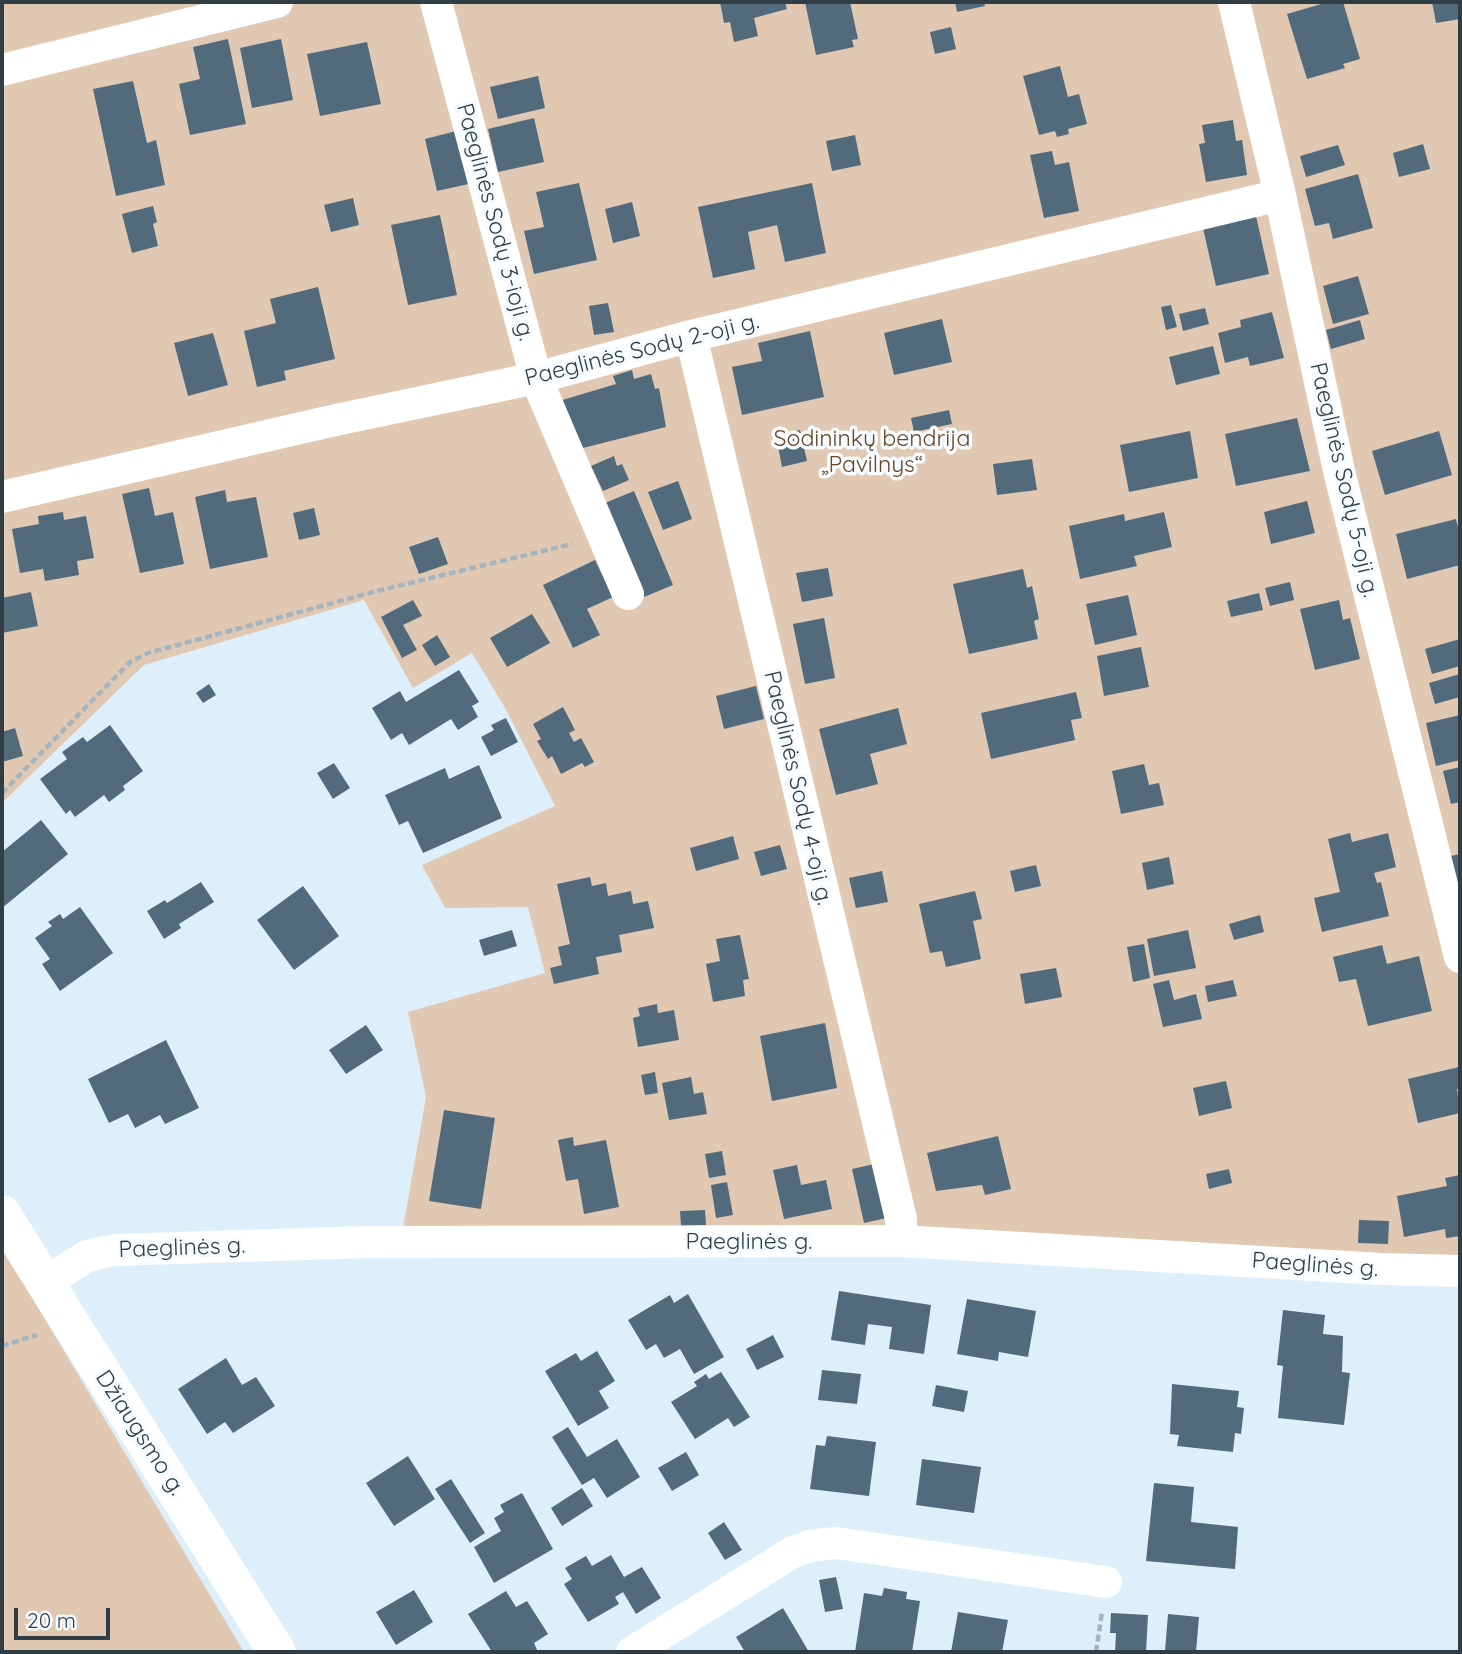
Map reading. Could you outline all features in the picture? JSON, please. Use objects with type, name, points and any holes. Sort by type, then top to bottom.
[{"type":"street","points":[[2,70],[277,2]]},
{"type":"street","name":"Paeglinės Sodų 3-ioji g.","points":[[436,2],[536,378],[628,594]]},
{"type":"street","name":"Paeglinės Sodų 5-oji g.","points":[[1234,2],[1280,195],[1339,471],[1460,957]]},
{"type":"street","name":"Paeglinės Sodų 2-oji g.","points":[[2,497],[331,421],[536,378],[691,335],[1280,195]]},
{"type":"street","name":"Paeglinės Sodų 4-oji g.","points":[[691,335],[901,1219],[901,1241]]},
{"type":"street","name":"Džiaugsmo g.","points":[[2,1214],[276,1652]]},
{"type":"street","name":"Paeglinės g.","points":[[45,1283],[87,1256],[114,1250],[369,1242],[901,1241],[1382,1269],[1460,1271]]},
{"type":"street","points":[[632,1652],[793,1552],[810,1545],[836,1543],[1106,1582]]},
{"type":"path","points":[[2,793],[130,662],[148,653],[377,591],[604,536]]},
{"type":"path","points":[[1096,1652],[1106,1582]]},
{"type":"green space","name":"Sodininkų bendrija „Pavilnys“","points":[[2,2],[1460,2],[1460,1282],[930,1252],[398,1257],[426,1097],[408,1012],[545,973],[528,907],[445,908],[422,865],[555,806],[504,706],[472,653],[413,688],[364,600],[144,665],[2,803]]},
{"type":"green space","points":[[2,1249],[34,1301],[244,1652],[2,1652]]},
{"type":"building","points":[[720,2],[785,2],[787,9],[754,18],[758,36],[734,42],[730,22],[724,23]]},
{"type":"building","points":[[805,2],[850,2],[858,39],[852,40],[854,47],[816,55]]},
{"type":"building","points":[[955,2],[984,2],[985,6],[957,12]]},
{"type":"building","points":[[1328,2],[1343,2],[1360,59],[1343,64],[1345,68],[1307,79],[1287,14]]},
{"type":"building","points":[[1432,2],[1460,2],[1460,19],[1436,23]]},
{"type":"building","points":[[951,27],[956,49],[935,54],[930,32]]},
{"type":"building","points":[[228,39],[246,124],[190,135],[179,84],[200,79],[193,47]]},
{"type":"building","points":[[281,39],[293,100],[252,108],[240,48]]},
{"type":"building","points":[[367,42],[381,104],[320,116],[307,54]]},
{"type":"building","points":[[1060,66],[1068,97],[1079,94],[1087,124],[1068,129],[1069,134],[1057,137],[1055,131],[1039,135],[1023,76]]},
{"type":"building","points":[[538,76],[545,108],[498,119],[490,87]]},
{"type":"building","points":[[133,81],[147,143],[156,140],[165,185],[116,196],[93,89]]},
{"type":"building","points":[[534,118],[544,162],[498,172],[488,129]]},
{"type":"building","points":[[1233,120],[1236,141],[1242,140],[1247,175],[1206,182],[1199,144],[1205,143],[1202,125]]},
{"type":"building","points":[[460,130],[473,183],[437,191],[425,139]]},
{"type":"building","points":[[855,135],[861,165],[832,171],[826,141]]},
{"type":"building","points":[[1423,144],[1430,169],[1399,177],[1393,153]]},
{"type":"building","points":[[1338,145],[1345,165],[1306,177],[1300,156]]},
{"type":"building","points":[[1052,151],[1055,165],[1069,162],[1079,211],[1044,218],[1030,155]]},
{"type":"building","points":[[1358,174],[1373,228],[1333,239],[1329,223],[1315,226],[1305,189]]},
{"type":"building","points":[[579,183],[597,260],[534,274],[524,231],[544,227],[536,192]]},
{"type":"building","points":[[812,183],[826,253],[785,262],[777,225],[748,232],[755,269],[713,278],[698,207]]},
{"type":"building","points":[[353,198],[359,225],[331,232],[324,205]]},
{"type":"building","points":[[632,202],[640,236],[613,243],[605,209]]},
{"type":"building","points":[[153,206],[157,222],[153,224],[158,246],[132,253],[122,214]]},
{"type":"building","points":[[440,215],[457,295],[408,305],[391,225]]},
{"type":"building","points":[[1256,216],[1269,274],[1216,286],[1203,228]]},
{"type":"building","points":[[1358,276],[1369,314],[1333,324],[1323,286]]},
{"type":"building","points":[[318,287],[335,359],[284,371],[286,380],[257,387],[244,331],[276,323],[270,299]]},
{"type":"building","points":[[608,303],[614,332],[594,335],[589,306]]},
{"type":"building","points":[[1171,305],[1177,327],[1166,330],[1161,307]]},
{"type":"building","points":[[1205,308],[1209,324],[1183,331],[1179,314]]},
{"type":"building","points":[[1272,312],[1284,358],[1250,366],[1248,357],[1225,363],[1218,333],[1241,327],[1240,320]]},
{"type":"building","points":[[942,319],[952,362],[894,375],[884,333]]},
{"type":"building","points":[[1360,320],[1365,339],[1331,349],[1326,330]]},
{"type":"building","points":[[810,331],[824,397],[742,415],[732,367],[762,361],[758,343]]},
{"type":"building","points":[[213,333],[228,385],[188,396],[174,343]]},
{"type":"building","points":[[1213,346],[1220,374],[1176,385],[1169,357]]},
{"type":"building","points":[[632,370],[634,379],[651,374],[655,389],[659,388],[666,427],[583,448],[559,401],[616,384],[613,376]]},
{"type":"building","points":[[949,410],[952,424],[914,432],[911,418]]},
{"type":"building","points":[[1297,418],[1310,471],[1236,486],[1225,434]]},
{"type":"building","points":[[800,430],[807,461],[782,467],[776,435]]},
{"type":"building","points":[[1190,431],[1198,478],[1129,492],[1120,445]]},
{"type":"building","points":[[1439,431],[1452,475],[1385,495],[1372,451]]},
{"type":"building","points":[[614,456],[617,466],[622,464],[629,480],[603,491],[591,466]]},
{"type":"building","points":[[1032,459],[1037,490],[997,495],[993,464]]},
{"type":"building","points":[[678,481],[692,519],[663,530],[648,492]]},
{"type":"building","points":[[149,488],[155,516],[173,512],[184,564],[140,573],[122,494]]},
{"type":"building","points":[[225,490],[227,502],[256,497],[268,557],[210,569],[195,497]]},
{"type":"building","points":[[634,491],[673,585],[644,597],[605,503]]},
{"type":"building","points":[[1307,501],[1315,533],[1271,544],[1264,512]]},
{"type":"building","points":[[314,508],[320,535],[299,540],[293,513]]},
{"type":"building","points":[[63,512],[64,520],[86,516],[94,558],[77,561],[79,575],[45,581],[43,569],[20,573],[12,529],[39,524],[38,516]]},
{"type":"building","points":[[1164,512],[1172,547],[1134,556],[1137,566],[1080,579],[1069,526],[1124,514],[1125,521]]},
{"type":"building","points":[[1456,519],[1460,536],[1460,565],[1407,579],[1396,534]]},
{"type":"building","points":[[438,537],[448,564],[419,574],[409,547]]},
{"type":"building","points":[[595,560],[613,597],[587,609],[600,635],[573,648],[543,585]]},
{"type":"building","points":[[828,568],[833,596],[802,602],[796,573]]},
{"type":"building","points":[[1023,569],[1027,588],[1032,586],[1039,619],[1034,621],[1038,639],[969,654],[953,584]]},
{"type":"building","points":[[1290,582],[1294,600],[1270,606],[1265,588]]},
{"type":"building","points":[[31,592],[38,626],[2,633],[2,598]]},
{"type":"building","points":[[1259,593],[1263,610],[1231,617],[1227,601]]},
{"type":"building","points":[[1128,595],[1137,635],[1095,645],[1086,604]]},
{"type":"building","points":[[413,600],[422,616],[403,625],[417,650],[402,658],[381,617]]},
{"type":"building","points":[[1339,600],[1343,620],[1350,618],[1360,659],[1315,670],[1300,609]]},
{"type":"building","points":[[532,614],[550,643],[507,667],[490,638]]},
{"type":"building","points":[[824,618],[835,678],[805,684],[793,624]]},
{"type":"building","points":[[437,635],[450,657],[435,666],[422,645]]},
{"type":"building","points":[[1460,639],[1460,666],[1432,674],[1425,649]]},
{"type":"building","points":[[1141,647],[1149,687],[1104,696],[1097,656]]},
{"type":"building","points":[[459,670],[479,702],[472,706],[478,717],[458,730],[451,719],[409,745],[402,733],[391,740],[372,708],[400,691],[406,702]]},
{"type":"building","points":[[1460,674],[1460,697],[1435,704],[1429,683]]},
{"type":"building","points":[[209,684],[216,695],[203,703],[196,693]]},
{"type":"building","points":[[756,686],[764,719],[724,729],[716,696]]},
{"type":"building","points":[[1076,692],[1082,718],[1071,720],[1075,740],[991,759],[981,713]]},
{"type":"building","points":[[563,707],[575,730],[569,733],[574,742],[581,738],[594,762],[585,767],[582,763],[561,774],[552,756],[548,759],[537,741],[541,739],[533,724]]},
{"type":"building","points":[[898,708],[907,744],[870,754],[878,784],[836,795],[819,729]]},
{"type":"building","points":[[1460,715],[1460,760],[1436,766],[1426,723]]},
{"type":"building","points":[[506,718],[518,742],[491,756],[481,737],[494,730],[491,725]]},
{"type":"building","points":[[110,725],[143,771],[123,786],[125,790],[109,802],[104,795],[75,817],[70,810],[66,814],[40,779],[67,759],[62,752],[83,737],[87,742]]},
{"type":"building","points":[[15,728],[23,756],[2,762],[2,732]]},
{"type":"building","points":[[334,763],[350,788],[333,799],[317,773]]},
{"type":"building","points":[[1144,764],[1149,785],[1159,783],[1164,805],[1121,814],[1112,771]]},
{"type":"building","points":[[479,765],[502,818],[423,853],[408,821],[399,825],[385,795],[445,768],[449,779]]},
{"type":"building","points":[[1460,767],[1460,802],[1451,804],[1443,771]]},
{"type":"building","points":[[41,820],[68,854],[2,908],[2,852]]},
{"type":"building","points":[[1350,833],[1352,842],[1388,833],[1396,867],[1374,873],[1377,883],[1381,882],[1389,916],[1322,932],[1314,898],[1340,892],[1328,839]]},
{"type":"building","points":[[733,836],[739,859],[696,871],[690,848]]},
{"type":"building","points":[[780,845],[787,869],[761,876],[754,852]]},
{"type":"building","points":[[1460,854],[1460,884],[1452,886],[1446,857]]},
{"type":"building","points":[[1169,857],[1174,884],[1147,890],[1142,863]]},
{"type":"building","points":[[1036,865],[1041,886],[1015,892],[1010,871]]},
{"type":"building","points":[[882,871],[888,902],[856,908],[849,878]]},
{"type":"building","points":[[590,877],[592,886],[606,883],[608,896],[631,891],[633,904],[648,901],[654,928],[619,935],[622,952],[596,957],[599,974],[554,984],[550,968],[562,965],[558,947],[570,944],[557,884]]},
{"type":"building","points":[[201,882],[214,902],[179,924],[181,928],[164,939],[147,911],[165,900],[167,903]]},
{"type":"building","points":[[303,886],[339,936],[294,970],[257,920]]},
{"type":"building","points":[[975,891],[982,919],[973,921],[981,959],[946,967],[942,951],[930,953],[919,904]]},
{"type":"building","points":[[80,907],[113,953],[60,991],[42,964],[50,959],[35,938],[52,926],[48,922],[60,914],[63,919]]},
{"type":"building","points":[[1260,915],[1264,932],[1234,940],[1229,924]]},
{"type":"building","points":[[512,930],[517,946],[484,956],[479,940]]},
{"type":"building","points":[[1188,930],[1196,968],[1154,976],[1147,939]]},
{"type":"building","points":[[740,935],[749,979],[743,980],[745,996],[713,1002],[706,964],[720,961],[716,939]]},
{"type":"building","points":[[1144,944],[1150,978],[1133,982],[1127,947]]},
{"type":"building","points":[[1382,945],[1387,964],[1419,956],[1432,1011],[1368,1026],[1356,979],[1339,982],[1333,957]]},
{"type":"building","points":[[1056,968],[1062,997],[1025,1004],[1020,974]]},
{"type":"building","points":[[1169,980],[1174,1000],[1196,994],[1202,1019],[1163,1027],[1153,984]]},
{"type":"building","points":[[1233,980],[1237,996],[1208,1002],[1205,986]]},
{"type":"building","points":[[657,1004],[658,1013],[674,1010],[679,1040],[638,1047],[633,1018],[640,1016],[638,1008]]},
{"type":"building","points":[[825,1023],[837,1088],[772,1101],[760,1036]]},
{"type":"building","points":[[366,1025],[383,1050],[346,1074],[329,1050]]},
{"type":"building","points":[[166,1040],[199,1108],[165,1124],[160,1115],[135,1128],[128,1114],[109,1123],[88,1079]]},
{"type":"building","points":[[1459,1067],[1460,1088],[1457,1089],[1460,1113],[1418,1123],[1408,1079]]},
{"type":"building","points":[[655,1072],[658,1093],[645,1095],[641,1075]]},
{"type":"building","points":[[691,1077],[694,1094],[703,1092],[707,1114],[669,1120],[662,1083]]},
{"type":"building","points":[[1226,1081],[1232,1108],[1199,1116],[1193,1088]]},
{"type":"building","points":[[444,1110],[495,1118],[481,1209],[429,1201]]},
{"type":"building","points":[[998,1136],[1011,1189],[985,1195],[982,1185],[936,1191],[927,1153]]},
{"type":"building","points":[[573,1137],[574,1146],[606,1140],[619,1207],[584,1214],[578,1179],[566,1181],[558,1140]]},
{"type":"building","points":[[722,1151],[726,1175],[709,1178],[705,1154]]},
{"type":"building","points":[[879,1163],[891,1217],[864,1223],[852,1169]]},
{"type":"building","points":[[797,1165],[801,1185],[826,1180],[832,1209],[784,1219],[773,1170]]},
{"type":"building","points":[[1229,1169],[1232,1183],[1209,1189],[1206,1174]]},
{"type":"building","points":[[1460,1175],[1460,1236],[1446,1238],[1445,1229],[1404,1237],[1397,1196],[1447,1186],[1445,1178]]},
{"type":"building","points":[[727,1182],[733,1215],[716,1218],[711,1185]]},
{"type":"building","points":[[705,1210],[706,1225],[681,1226],[680,1211]]},
{"type":"building","points":[[1359,1220],[1389,1221],[1388,1244],[1358,1243]]},
{"type":"building","points":[[839,1291],[931,1305],[924,1354],[889,1349],[892,1327],[868,1324],[865,1345],[831,1340]]},
{"type":"building","points":[[688,1294],[724,1357],[694,1374],[680,1349],[664,1358],[656,1344],[646,1350],[628,1320],[670,1295],[674,1303]]},
{"type":"building","points":[[967,1299],[1036,1311],[1028,1357],[999,1352],[998,1361],[957,1354]]},
{"type":"building","points":[[1283,1310],[1325,1315],[1323,1334],[1343,1336],[1342,1372],[1350,1373],[1344,1425],[1278,1418],[1283,1366],[1277,1365]]},
{"type":"building","points":[[773,1335],[784,1357],[757,1370],[746,1349]]},
{"type":"building","points":[[597,1351],[615,1381],[599,1391],[609,1408],[578,1426],[545,1371],[576,1353],[581,1361]]},
{"type":"building","points":[[226,1358],[242,1385],[256,1377],[275,1406],[233,1433],[225,1422],[207,1434],[178,1389]]},
{"type":"building","points":[[822,1370],[861,1374],[857,1404],[818,1400]]},
{"type":"building","points":[[721,1372],[750,1417],[734,1427],[728,1418],[695,1439],[671,1402],[697,1386],[694,1382],[706,1374],[709,1379]]},
{"type":"building","points":[[1172,1384],[1239,1391],[1237,1407],[1244,1408],[1241,1434],[1235,1433],[1233,1452],[1177,1446],[1179,1435],[1170,1434]]},
{"type":"building","points":[[936,1385],[968,1391],[964,1412],[932,1406]]},
{"type":"building","points":[[568,1427],[587,1457],[617,1439],[640,1477],[607,1498],[594,1478],[582,1485],[552,1437]]},
{"type":"building","points":[[827,1436],[876,1442],[869,1496],[810,1489],[816,1445],[825,1446]]},
{"type":"building","points":[[686,1452],[699,1475],[672,1491],[658,1468]]},
{"type":"building","points":[[408,1456],[435,1499],[394,1526],[366,1483]]},
{"type":"building","points":[[922,1459],[981,1467],[974,1513],[916,1505]]},
{"type":"building","points":[[451,1479],[485,1533],[470,1543],[435,1489]]},
{"type":"building","points":[[1154,1483],[1194,1487],[1191,1522],[1238,1527],[1235,1569],[1146,1561]]},
{"type":"building","points":[[582,1488],[593,1506],[562,1526],[551,1508]]},
{"type":"building","points":[[522,1493],[553,1549],[494,1583],[474,1547],[501,1531],[494,1518],[504,1512],[500,1505]]},
{"type":"building","points":[[724,1522],[742,1550],[725,1560],[708,1533]]},
{"type":"building","points":[[611,1555],[624,1577],[642,1567],[661,1598],[636,1614],[623,1592],[615,1597],[619,1604],[588,1622],[564,1584],[572,1579],[565,1568],[586,1556],[592,1566]]},
{"type":"building","points":[[836,1577],[843,1609],[825,1612],[819,1580]]},
{"type":"building","points":[[884,1588],[907,1592],[906,1599],[920,1601],[912,1652],[855,1652],[864,1593],[882,1596]]},
{"type":"building","points":[[414,1590],[433,1622],[396,1645],[376,1612]]},
{"type":"building","points":[[506,1591],[516,1607],[527,1601],[548,1634],[534,1643],[538,1652],[492,1652],[468,1614]]},
{"type":"building","points":[[783,1608],[809,1652],[745,1652],[736,1637]]},
{"type":"building","points":[[958,1612],[1008,1620],[1002,1652],[951,1652]]},
{"type":"building","points":[[1111,1613],[1148,1615],[1146,1652],[1115,1652],[1116,1633],[1110,1633]]},
{"type":"building","points":[[1168,1614],[1199,1617],[1196,1652],[1165,1651]]}]
